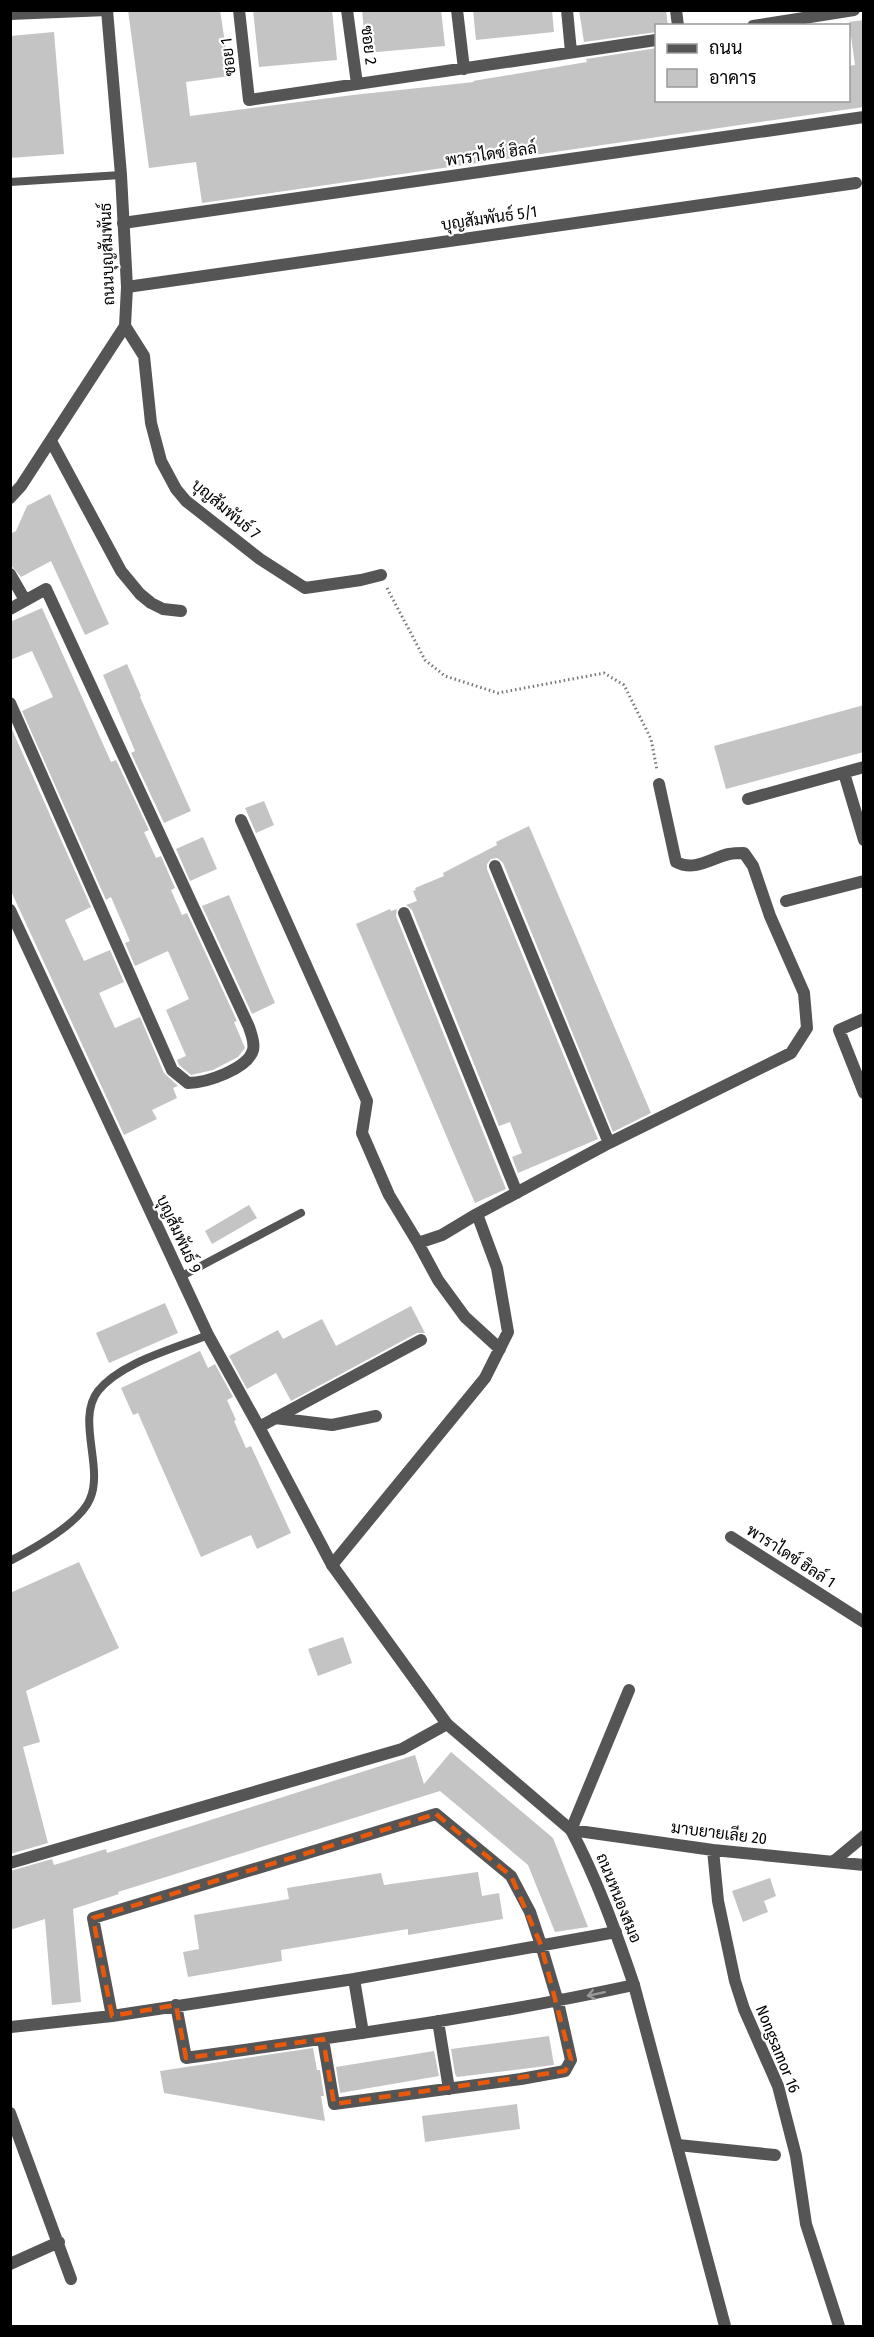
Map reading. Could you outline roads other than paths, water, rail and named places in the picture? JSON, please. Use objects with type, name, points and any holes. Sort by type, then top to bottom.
[{"type":"street","name":"ซอย 1","points":[[238,10],[249,100],[357,84]]},
{"type":"street","name":"ซอย 2","points":[[348,10],[357,84]]},
{"type":"street","points":[[457,10],[464,69]]},
{"type":"street","points":[[567,10],[571,52]]},
{"type":"street","points":[[759,24],[787,15],[855,10]]},
{"type":"street","name":"ถนนบุญสัมพันธ์","points":[[10,498],[21,486],[125,326],[127,287],[121,175],[107,11]]},
{"type":"street","points":[[357,84],[655,40]]},
{"type":"street","name":"พาราไดซ์ ฮิลล์","points":[[123,223],[864,117]]},
{"type":"street","name":"บุญสัมพันธ์ 5/1","points":[[127,287],[856,183]]},
{"type":"street","name":"บุญสัมพันธ์ 7","points":[[125,326],[144,356],[151,423],[161,461],[176,489],[186,501],[260,559],[305,588],[381,575]]},
{"type":"street","points":[[51,441],[121,571],[140,594],[151,603],[163,609],[181,611]]},
{"type":"street","points":[[10,574],[26,600]]},
{"type":"street","points":[[10,609],[46,589],[249,1027],[254,1044],[252,1053],[243,1064],[216,1078],[197,1083],[188,1083],[172,1070],[10,704]]},
{"type":"street","points":[[748,799],[864,767]]},
{"type":"street","points":[[844,773],[864,840]]},
{"type":"street","points":[[418,1243],[442,1235],[609,1143],[791,1053],[807,1028],[804,993],[770,916],[753,866],[744,853],[730,854],[692,867],[676,862],[659,784]]},
{"type":"street","points":[[241,820],[367,1101],[362,1133],[389,1195],[438,1280],[465,1317],[500,1348]]},
{"type":"street","points":[[495,866],[609,1143]]},
{"type":"street","points":[[786,901],[864,881]]},
{"type":"street","name":"บุญสัมพันธ์ 9","points":[[10,909],[208,1335],[332,1565]]},
{"type":"street","points":[[404,914],[517,1193]]},
{"type":"street","points":[[863,1090],[839,1030],[864,1019]]},
{"type":"street","points":[[332,1565],[485,1377],[508,1332],[497,1268],[477,1214]]},
{"type":"street","points":[[259,1427],[421,1340]]},
{"type":"street","points":[[275,1418],[332,1425],[376,1416]]},
{"type":"street","name":"พาราไดซ์ ฮิลล์ 1","points":[[731,1537],[864,1622]]},
{"type":"street","name":"ถนนหนองสมอ","points":[[332,1565],[447,1724],[571,1830],[616,1932],[634,1985],[725,2326]]},
{"type":"street","points":[[571,1830],[629,1690]]},
{"type":"street","points":[[10,1863],[402,1749],[447,1724]]},
{"type":"street","points":[[112,2016],[93,1918],[436,1814],[511,1876],[530,1912],[541,1945],[558,2002],[571,2060],[565,2071],[334,2104],[323,2039]]},
{"type":"street","name":"มาบยายเลีย 20","points":[[571,1830],[712,1850],[864,1865]]},
{"type":"street","points":[[834,1862],[864,1836]]},
{"type":"street","name":"Nongsamor 16","points":[[712,1850],[718,1900],[735,1981],[744,2009],[778,2086],[796,2156],[806,2224],[839,2326]]},
{"type":"street","points":[[11,2027],[112,2016],[354,1979],[616,1932]]},
{"type":"street","points":[[354,1979],[363,2033]]},
{"type":"street","points":[[176,2005],[186,2058],[558,2002],[634,1985]]},
{"type":"street","points":[[438,2021],[449,2089]]},
{"type":"street","points":[[10,2113],[71,2279]]},
{"type":"street","points":[[678,2145],[776,2155]]},
{"type":"street","points":[[10,2264],[59,2242]]},
{"type":"lane","points":[[10,16],[107,11]]},
{"type":"lane","points":[[10,182],[121,175]]},
{"type":"lane","points":[[180,1277],[301,1213]]},
{"type":"lane","points":[[10,1561],[69,1525],[90,1500],[94,1470],[88,1424],[91,1405],[98,1391],[125,1368],[208,1335]]}]
